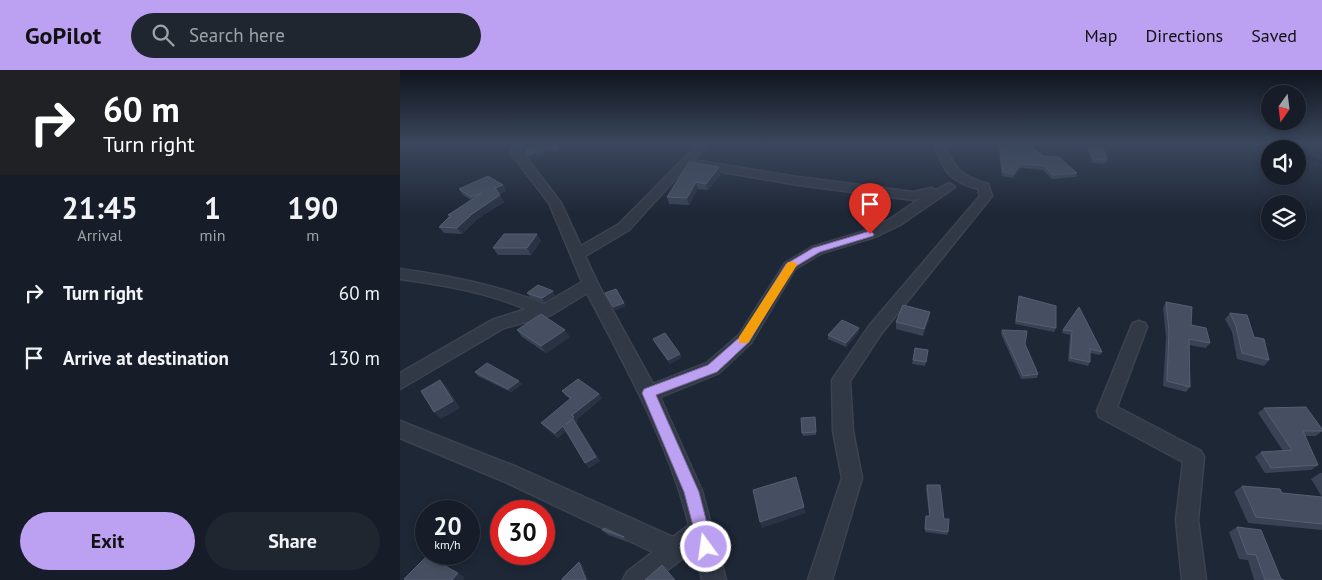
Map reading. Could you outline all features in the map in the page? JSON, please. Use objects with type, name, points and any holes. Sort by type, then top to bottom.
[{"type":"street","points":[[527,167],[555,203],[590,284],[649,393],[691,492],[714,580]]},
{"type":"street","points":[[578,254],[624,227],[680,167]]},
{"type":"street","points":[[713,167],[798,181],[913,196],[950,187],[986,196]]},
{"type":"street","points":[[948,167],[967,182],[984,187],[986,196]]},
{"type":"street","points":[[649,393],[713,368],[745,339],[790,266],[817,250],[870,234],[895,222],[916,206],[950,187]]},
{"type":"street","points":[[820,580],[852,478],[843,432],[841,380],[875,330],[986,196]]},
{"type":"street","points":[[400,274],[470,285],[504,294],[545,312]]},
{"type":"street","points":[[400,382],[498,324],[518,317],[545,312],[590,284]]},
{"type":"street","points":[[1139,326],[1106,411],[1194,457],[1187,520],[1194,580]]},
{"type":"street","points":[[400,430],[510,474],[675,550]]},
{"type":"street","points":[[635,580],[701,530]]},
{"type":"building","points":[[686,167],[719,167],[706,184],[696,182],[687,198],[667,197]]},
{"type":"building","points":[[1002,167],[1019,167],[1014,174],[1003,172]]},
{"type":"building","points":[[1045,167],[1070,167],[1077,173],[1053,175]]},
{"type":"building","points":[[488,176],[503,185],[495,188],[500,195],[472,214],[457,228],[439,227],[451,215],[448,215],[482,193],[471,197],[459,189]]},
{"type":"building","points":[[504,234],[537,234],[527,248],[493,248]]},
{"type":"building","points":[[538,285],[553,291],[542,298],[527,293]]},
{"type":"building","points":[[616,289],[624,303],[613,307],[605,293]]},
{"type":"building","points":[[1019,296],[1056,306],[1056,328],[1016,321]]},
{"type":"building","points":[[1166,302],[1192,307],[1191,325],[1206,328],[1210,343],[1189,339],[1190,387],[1167,381],[1169,331]]},
{"type":"building","points":[[903,305],[930,312],[924,329],[896,322]]},
{"type":"building","points":[[1079,307],[1102,352],[1090,349],[1090,362],[1070,358],[1072,331],[1063,330]]},
{"type":"building","points":[[1230,313],[1247,315],[1254,337],[1264,339],[1269,360],[1242,353],[1236,326]]},
{"type":"building","points":[[541,314],[565,330],[541,346],[517,330]]},
{"type":"building","points":[[842,320],[859,328],[846,343],[828,335]]},
{"type":"building","points":[[1002,330],[1027,331],[1025,344],[1038,374],[1023,376]]},
{"type":"building","points":[[665,333],[680,354],[668,360],[653,339]]},
{"type":"building","points":[[915,348],[928,350],[926,362],[913,360]]},
{"type":"building","points":[[487,363],[519,381],[508,389],[475,372]]},
{"type":"building","points":[[578,379],[599,394],[572,415],[574,417],[566,424],[573,419],[596,457],[585,463],[563,426],[555,433],[541,423],[571,398],[562,391]]},
{"type":"building","points":[[440,380],[453,401],[434,412],[421,391]]},
{"type":"building","points":[[1306,407],[1322,429],[1322,431],[1303,431],[1318,465],[1271,468],[1261,452],[1292,450],[1264,408]]},
{"type":"building","points":[[815,417],[816,432],[802,433],[801,418]]},
{"type":"building","points":[[796,477],[804,507],[760,522],[753,490]]},
{"type":"building","points":[[927,485],[940,485],[944,519],[949,519],[948,532],[925,529],[926,516],[930,516]]},
{"type":"building","points":[[1242,486],[1280,489],[1282,493],[1322,497],[1322,524],[1256,517]]},
{"type":"building","points":[[1237,527],[1261,530],[1281,579],[1284,580],[1265,580],[1256,555],[1247,554]]},
{"type":"building","points":[[604,528],[624,537],[602,530]]},
{"type":"building","points":[[579,562],[586,580],[562,580],[562,579]]},
{"type":"building","points":[[418,565],[443,565],[458,573],[452,580],[404,579]]},
{"type":"building","points":[[662,565],[675,580],[645,580]]},
{"type":"slow traffic","points":[[744,340],[792,265]]},
{"type":"route","points":[[706,547],[691,492],[649,393],[713,368],[745,339],[790,266],[817,250],[870,234]]}]
